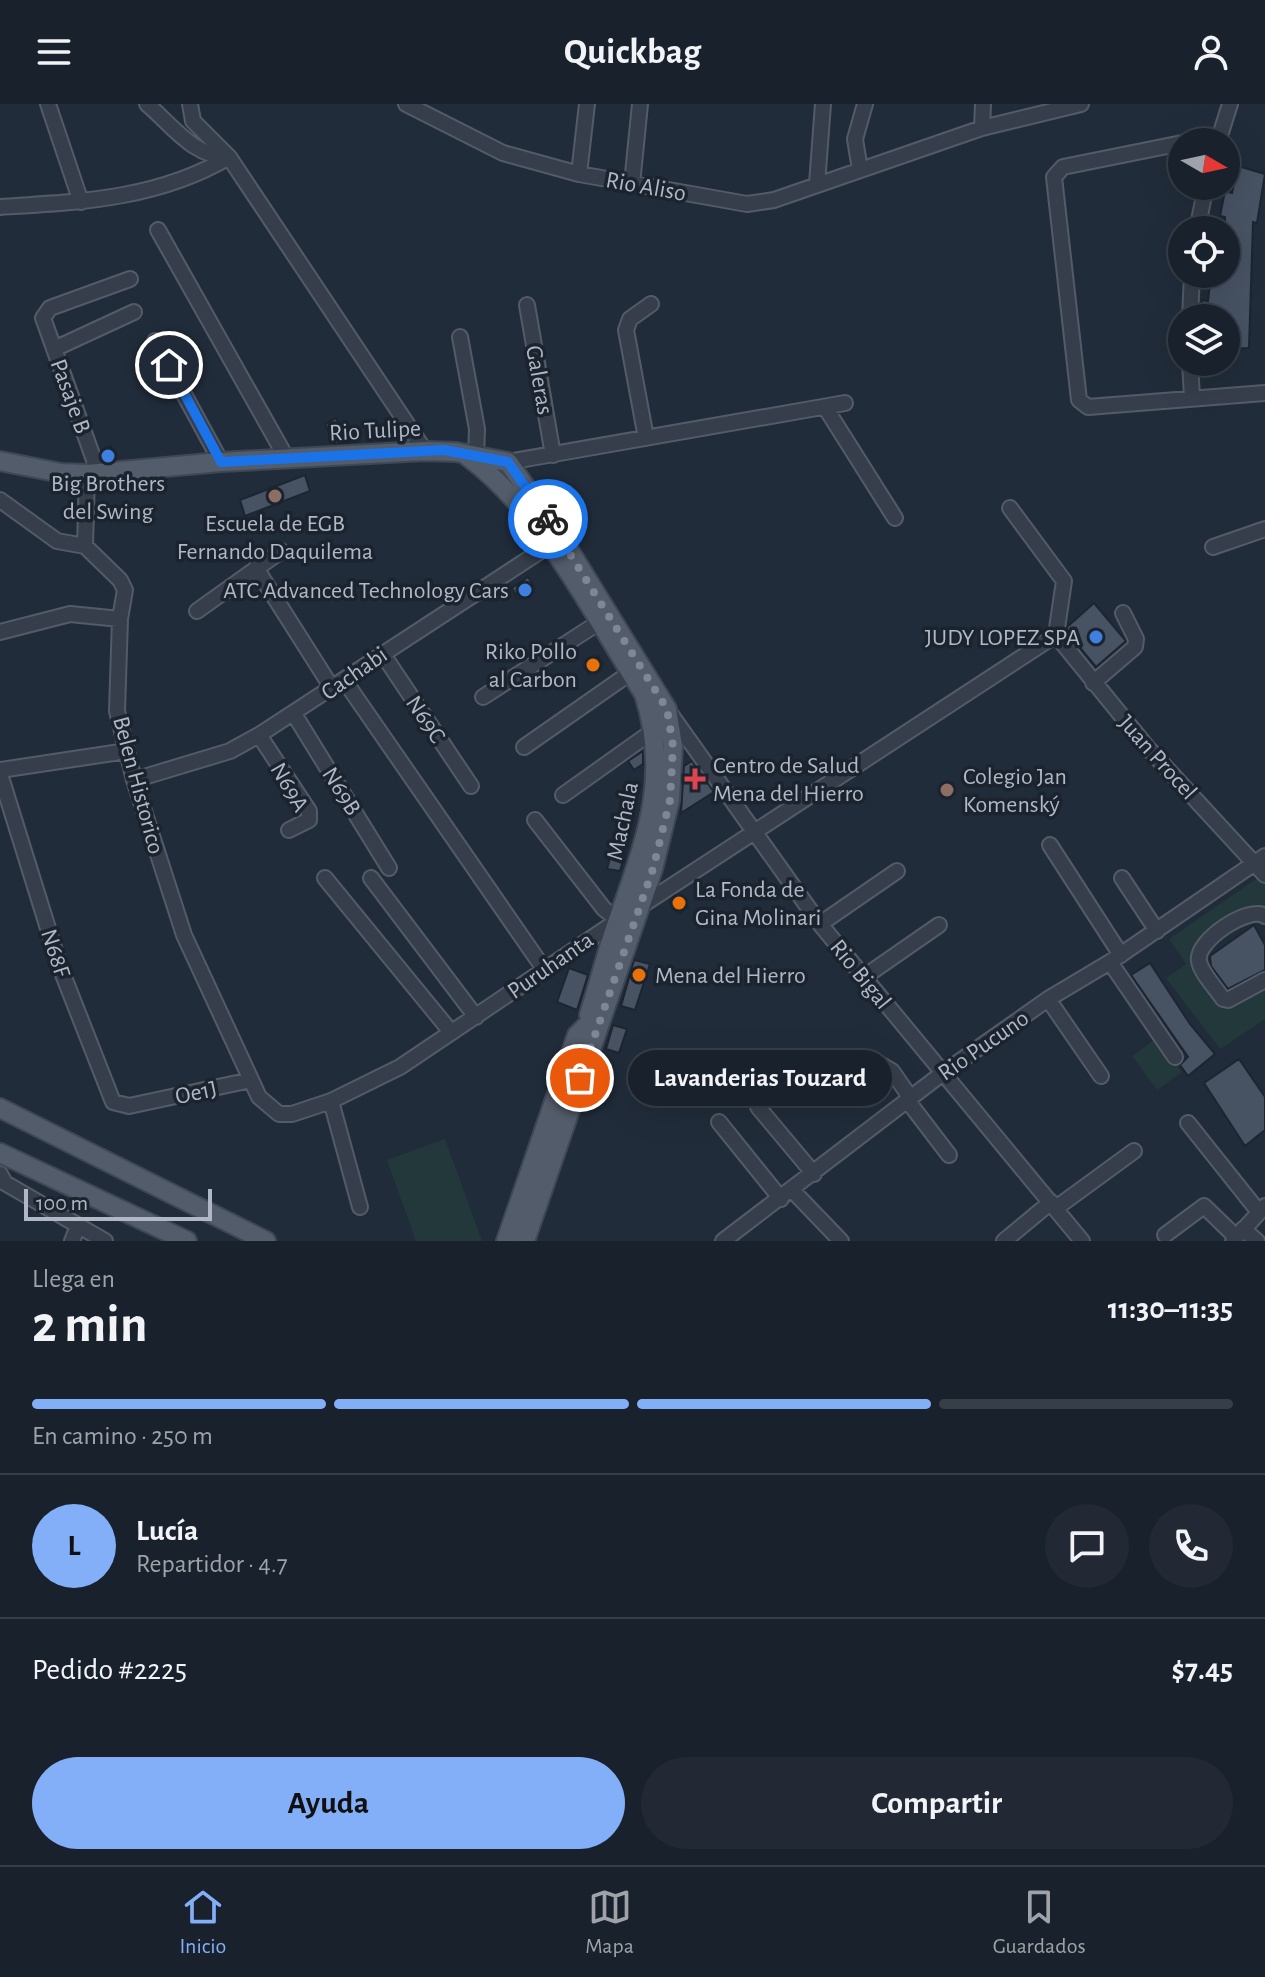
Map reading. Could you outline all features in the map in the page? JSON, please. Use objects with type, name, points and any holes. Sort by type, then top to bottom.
[{"type":"main road","name":"Rio Tulipe","points":[[0,461],[61,473],[93,474],[221,462],[425,451],[508,462]]},
{"type":"main road","name":"Machala","points":[[471,455],[555,541],[598,623],[658,710]]},
{"type":"main road","name":"Machala","points":[[508,462],[658,710],[673,746],[670,800],[641,906],[590,1029],[516,1241]]},
{"type":"main road","name":"Machala","points":[[525,1241],[573,1102],[618,920],[652,818],[658,762],[653,731],[658,710]]},
{"type":"main road","points":[[506,1241],[574,1042],[590,1029]]},
{"type":"main road","points":[[534,1241],[566,1145],[573,1102]]},
{"type":"main road","points":[[0,1108],[266,1241]]},
{"type":"main road","points":[[0,1153],[187,1241]]},
{"type":"street","points":[[48,104],[81,202]]},
{"type":"street","points":[[147,104],[193,146],[229,157]]},
{"type":"street","points":[[190,104],[193,121],[229,157],[425,451]]},
{"type":"street","name":"Rio Aliso","points":[[406,104],[435,112],[503,153],[579,174],[747,204],[774,200],[982,128],[1081,104]]},
{"type":"street","points":[[579,174],[587,104]]},
{"type":"street","points":[[632,184],[640,104]]},
{"type":"street","points":[[817,184],[823,104]]},
{"type":"street","points":[[860,170],[855,139],[865,104]]},
{"type":"street","points":[[982,128],[983,104]]},
{"type":"street","points":[[1222,128],[1230,104]]},
{"type":"street","points":[[1168,146],[1063,167],[1054,177],[1079,400],[1088,407],[1265,393]]},
{"type":"street","points":[[0,207],[81,202],[166,187],[229,157]]},
{"type":"street","points":[[158,230],[287,459]]},
{"type":"street","name":"Pasaje B","points":[[93,474],[43,318],[50,308],[130,279]]},
{"type":"street","points":[[646,438],[626,330],[630,319],[651,304]]},
{"type":"street","name":"Galeras","points":[[527,305],[553,455]]},
{"type":"street","points":[[54,349],[134,312]]},
{"type":"street","points":[[460,337],[477,429],[471,455]]},
{"type":"street","points":[[155,341],[221,462]]},
{"type":"street","points":[[1191,376],[1192,397]]},
{"type":"street","name":"Rio Tulipe","points":[[508,462],[845,403]]},
{"type":"street","points":[[825,407],[895,518]]},
{"type":"street","points":[[85,546],[93,474]]},
{"type":"street","name":"Belen Historico","points":[[0,500],[57,541],[85,546],[120,580],[125,590],[120,619],[117,711],[134,780],[184,935],[259,1097],[275,1112]]},
{"type":"street","points":[[1010,508],[1064,581],[1056,635]]},
{"type":"street","points":[[1213,547],[1265,529]]},
{"type":"street","name":"Cachabi","points":[[134,780],[230,751],[259,735],[555,541]]},
{"type":"street","points":[[197,611],[281,551]]},
{"type":"street","points":[[256,568],[544,969]]},
{"type":"street","points":[[1093,683],[1135,647],[1136,639],[1123,613]]},
{"type":"street","points":[[0,632],[70,614],[120,619]]},
{"type":"street","points":[[483,697],[598,623]]},
{"type":"street","name":"Juan Procel","points":[[1056,635],[1093,683],[1262,865]]},
{"type":"street","name":"Puruhanta","points":[[275,1112],[292,1114],[331,1101],[400,1067],[753,831],[1056,635]]},
{"type":"street","name":"N69C","points":[[382,653],[471,786]]},
{"type":"street","points":[[524,747],[630,673]]},
{"type":"street","name":"Rio Bigal","points":[[658,710],[753,831],[820,924],[1082,1241]]},
{"type":"street","name":"N69B","points":[[294,714],[389,868]]},
{"type":"street","points":[[563,795],[653,731]]},
{"type":"street","name":"N69A","points":[[259,735],[309,811],[309,820],[303,826],[289,830]]},
{"type":"street","points":[[0,772],[127,751]]},
{"type":"street","name":"N68F","points":[[0,772],[60,967],[105,1090],[118,1105],[140,1103]]},
{"type":"street","points":[[535,820],[604,909],[618,920]]},
{"type":"street","points":[[1050,845],[1175,1057]]},
{"type":"street","name":"Rio Pucuno","points":[[723,1241],[909,1098],[1048,999],[1262,865]]},
{"type":"street","points":[[820,924],[897,871]]},
{"type":"street","points":[[325,878],[451,1032]]},
{"type":"street","points":[[371,878],[476,1017]]},
{"type":"street","points":[[1122,878],[1157,931]]},
{"type":"street","points":[[1265,916],[1254,912],[1241,917],[1204,944],[1199,951],[1199,963],[1223,999],[1228,1000],[1265,980]]},
{"type":"street","points":[[864,977],[939,925]]},
{"type":"street","points":[[1048,999],[1101,1076]]},
{"type":"street","points":[[837,1090],[862,1067],[878,1063],[892,1071],[949,1155]]},
{"type":"street","name":"Oe1J","points":[[140,1103],[251,1080]]},
{"type":"street","points":[[331,1101],[360,1207]]},
{"type":"street","points":[[758,1107],[814,1174]]},
{"type":"street","points":[[719,1122],[786,1194],[841,1241]]},
{"type":"street","points":[[1188,1123],[1262,1208],[1237,1236]]},
{"type":"street","points":[[1004,1241],[1134,1151]]},
{"type":"street","points":[[0,1174],[5,1183],[105,1241]]},
{"type":"street","points":[[1165,1235],[1204,1206],[1237,1236],[1257,1241]]},
{"type":"street","points":[[72,1241],[78,1226]]},
{"type":"green space","points":[[1259,877],[1265,885],[1265,913],[1204,946],[1198,967],[1226,1008],[1265,987],[1265,1019],[1220,1049],[1166,978],[1186,964],[1169,939]]},
{"type":"green space","points":[[1157,1038],[1182,1072],[1157,1090],[1132,1056]]},
{"type":"green space","points":[[445,1139],[482,1241],[416,1241],[387,1160]]},
{"type":"building","points":[[1240,167],[1265,174],[1257,223],[1253,222],[1249,348],[1240,348],[1240,304],[1202,304],[1202,300],[1208,301],[1209,288],[1240,288],[1240,216],[1220,216],[1223,200],[1240,200]]},
{"type":"building","points":[[336,418],[349,443],[335,444],[325,424]]},
{"type":"building","name":"Big Brothers del Swing","points":[[111,446],[116,459],[105,460],[101,450]]},
{"type":"building","name":"Escuela de EGB Fernando Daquilema","points":[[305,475],[310,491],[245,516],[240,500]]},
{"type":"building","points":[[552,485],[559,496],[548,499],[541,488]]},
{"type":"building","name":"ATC Advanced Technology Cars","points":[[528,577],[535,588],[518,599],[512,588]]},
{"type":"building","name":"JUDY LOPEZ SPA","points":[[1094,603],[1126,641],[1096,667],[1067,632],[1067,627]]},
{"type":"building","name":"Riko Pollo al Carbon","points":[[598,656],[603,664],[589,674],[584,666]]},
{"type":"building","points":[[643,751],[643,764],[634,770],[628,761]]},
{"type":"building","name":"Centro de Salud Mena del Hierro","points":[[692,761],[714,792],[681,813],[684,766]]},
{"type":"building","points":[[625,853],[620,871],[607,869],[610,858]]},
{"type":"building","name":"La Fonda de Gina Molinari","points":[[678,894],[688,907],[680,913],[670,900]]},
{"type":"building","points":[[1254,925],[1265,945],[1265,970],[1228,989],[1211,966],[1210,956]]},
{"type":"building","points":[[634,960],[650,964],[635,1010],[621,1006]]},
{"type":"building","points":[[1150,963],[1190,1024],[1215,1054],[1188,1076],[1180,1065],[1188,1057],[1131,975]]},
{"type":"building","points":[[569,968],[588,975],[577,1010],[557,1002]]},
{"type":"building","points":[[613,1025],[627,1029],[619,1053],[606,1049]]},
{"type":"building","points":[[1239,1059],[1265,1097],[1265,1130],[1245,1146],[1204,1083]]},
{"type":"way so far","points":[[548,519],[667,709],[673,746],[670,800],[653,869],[580,1078]]},
{"type":"place","name":"Big Brothers del Swing","points":[[108,456]]},
{"type":"place","name":"Escuela de EGB Fernando Daquilema","points":[[275,496]]},
{"type":"place","name":"ATC Advanced Technology Cars","points":[[525,590]]},
{"type":"place","name":"JUDY LOPEZ SPA","points":[[1096,637]]},
{"type":"place","name":"Riko Pollo al Carbon","points":[[593,665]]},
{"type":"place","name":"Centro de Salud Mena del Hierro","points":[[695,779]]},
{"type":"place","name":"Colegio Jan Komenský","points":[[947,790]]},
{"type":"place","name":"La Fonda de Gina Molinari","points":[[679,903]]},
{"type":"place","name":"Mena del Hierro","points":[[639,975]]},
{"type":"place","name":"Lavanderias Touzard","points":[[580,1078]]},
{"type":"route","points":[[169,365],[221,462],[444,450],[492,458],[508,462],[548,519]]}]
